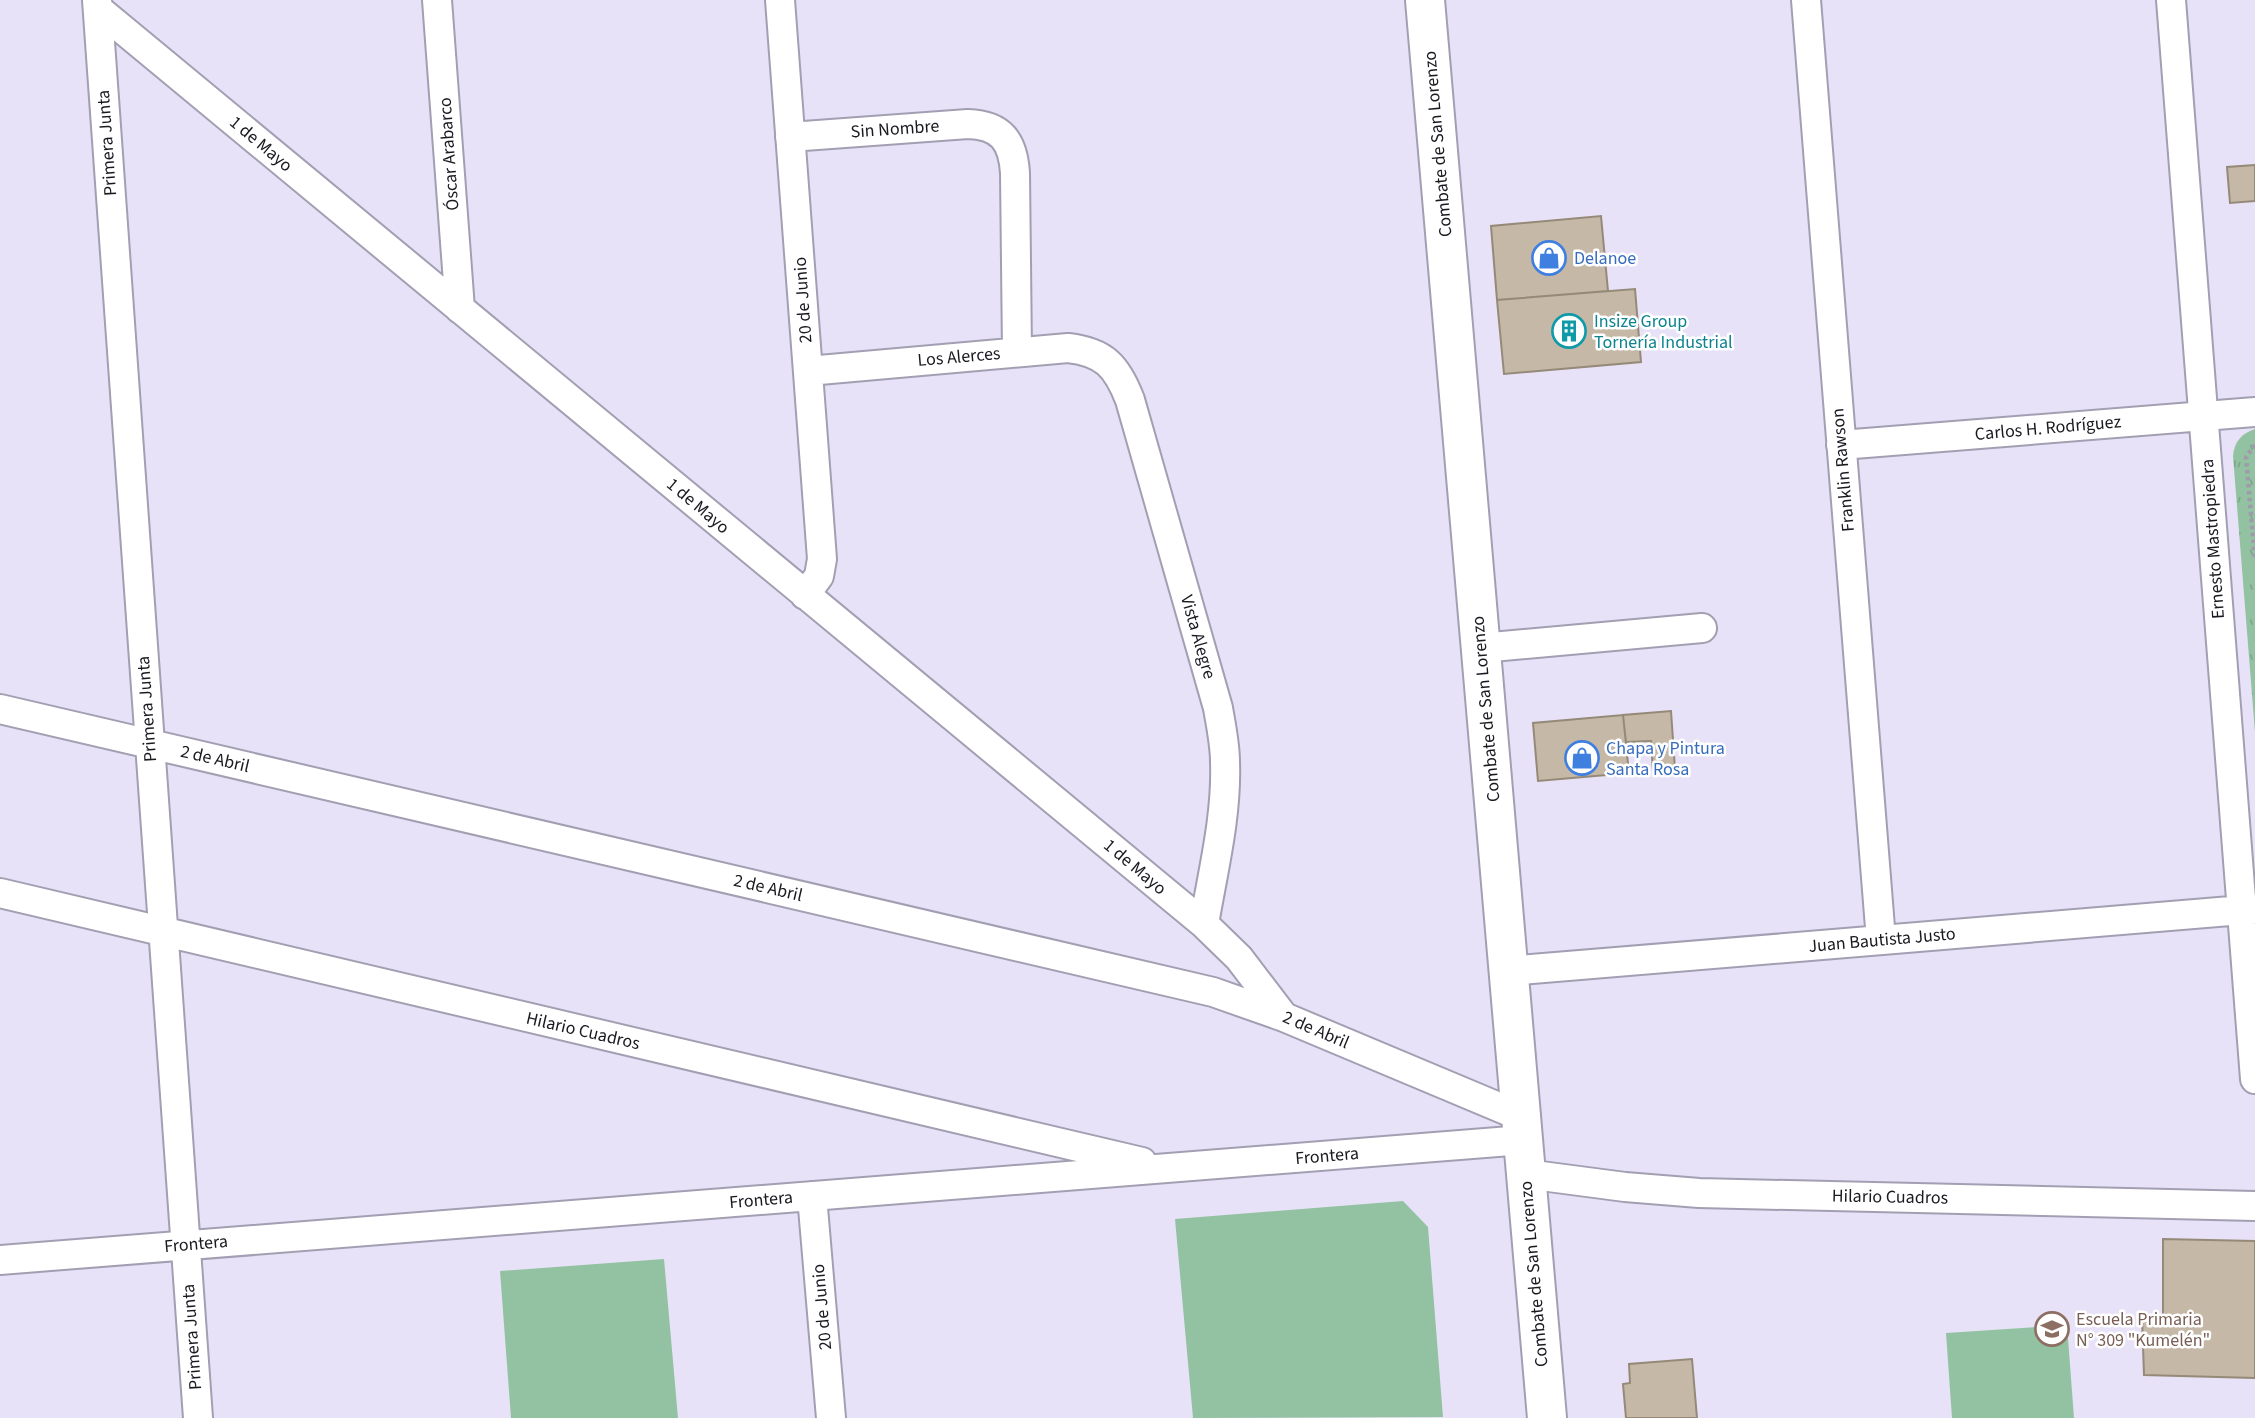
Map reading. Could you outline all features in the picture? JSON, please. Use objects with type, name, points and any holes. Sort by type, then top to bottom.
[{"type":"main road","name":"Combate de San Lorenzo","points":[[1425,0],[1547,1418]]},
{"type":"street","name":"Óscar Arabarco","points":[[438,0],[460,309]]},
{"type":"street","name":"20 de Junio","points":[[780,0],[822,565],[817,582],[805,595]]},
{"type":"street","name":"Franklin Rawson","points":[[1807,0],[1881,940]]},
{"type":"street","name":"Ernesto Mastropiedra","points":[[2171,0],[2204,416],[2249,909],[2255,1079]]},
{"type":"street","name":"1 de Mayo","points":[[97,4],[460,309],[1204,924],[1239,958],[1284,1017]]},
{"type":"street","name":"Primera Junta","points":[[97,4],[198,1418]]},
{"type":"street","name":"Sin Nombre","points":[[790,137],[968,124],[998,131],[1011,147],[1014,159],[1017,352]]},
{"type":"street","name":"Los Alerces","points":[[808,371],[1068,348],[1097,355],[1108,362]]},
{"type":"street","name":"Vista Alegre","points":[[1108,362],[1116,371],[1130,400],[1218,708],[1223,735],[1225,762],[1222,817],[1204,924]]},
{"type":"street","name":"Carlos H. Rodríguez","points":[[1841,445],[2255,412]]},
{"type":"street","points":[[1481,648],[1702,628]]},
{"type":"street","name":"2 de Abril","points":[[0,709],[1201,989],[1250,1003],[1284,1017],[1523,1143]]},
{"type":"street","name":"Hilario Cuadros","points":[[0,893],[1167,1168]]},
{"type":"street","name":"Juan Bautista Justo","points":[[1508,971],[2249,909]]},
{"type":"street","name":"Hilario Cuadros","points":[[1523,1143],[1625,1187],[1687,1193],[2255,1206]]},
{"type":"street","name":"Frontera","points":[[0,1260],[1167,1168],[1523,1143]]},
{"type":"street","name":"20 de Junio","points":[[812,1196],[831,1418]]},
{"type":"path","points":[[2255,445],[2246,457],[2255,560]]},
{"type":"green space","points":[[2255,429],[2255,732],[2233,456],[2240,439]]},
{"type":"green space","points":[[1403,1201],[1428,1227],[1443,1417],[1193,1418],[1175,1219]]},
{"type":"green space","points":[[664,1259],[678,1418],[511,1418],[500,1271]]},
{"type":"green space","points":[[2067,1325],[2074,1418],[1952,1418],[1946,1333]]},
{"type":"building","points":[[2255,165],[2255,201],[2230,203],[2227,167]]},
{"type":"building","name":"Delanoe","points":[[1601,216],[1608,291],[1497,300],[1491,226]]},
{"type":"building","name":"Insize Group Tornería Industrial","points":[[1635,289],[1641,362],[1504,374],[1497,300]]},
{"type":"building","points":[[1671,711],[1675,769],[1653,771],[1651,741],[1626,742],[1623,715]]},
{"type":"building","name":"Chapa y Pintura Santa Rosa","points":[[1623,715],[1629,773],[1538,781],[1533,723]]},
{"type":"building","points":[[2163,1239],[2255,1241],[2255,1378],[2144,1375],[2142,1316],[2163,1316]]},
{"type":"building","points":[[1692,1359],[1697,1418],[1626,1418],[1623,1384],[1630,1383],[1629,1364]]},
{"type":"place","name":"Delanoe","points":[[1549,258]]},
{"type":"place","name":"Insize Group Tornería Industrial","points":[[1569,331]]},
{"type":"place","name":"Chapa y Pintura Santa Rosa","points":[[1582,758]]},
{"type":"place","name":"Escuela Primaria N° 309 \"Kumelén\"","points":[[2052,1329]]}]
